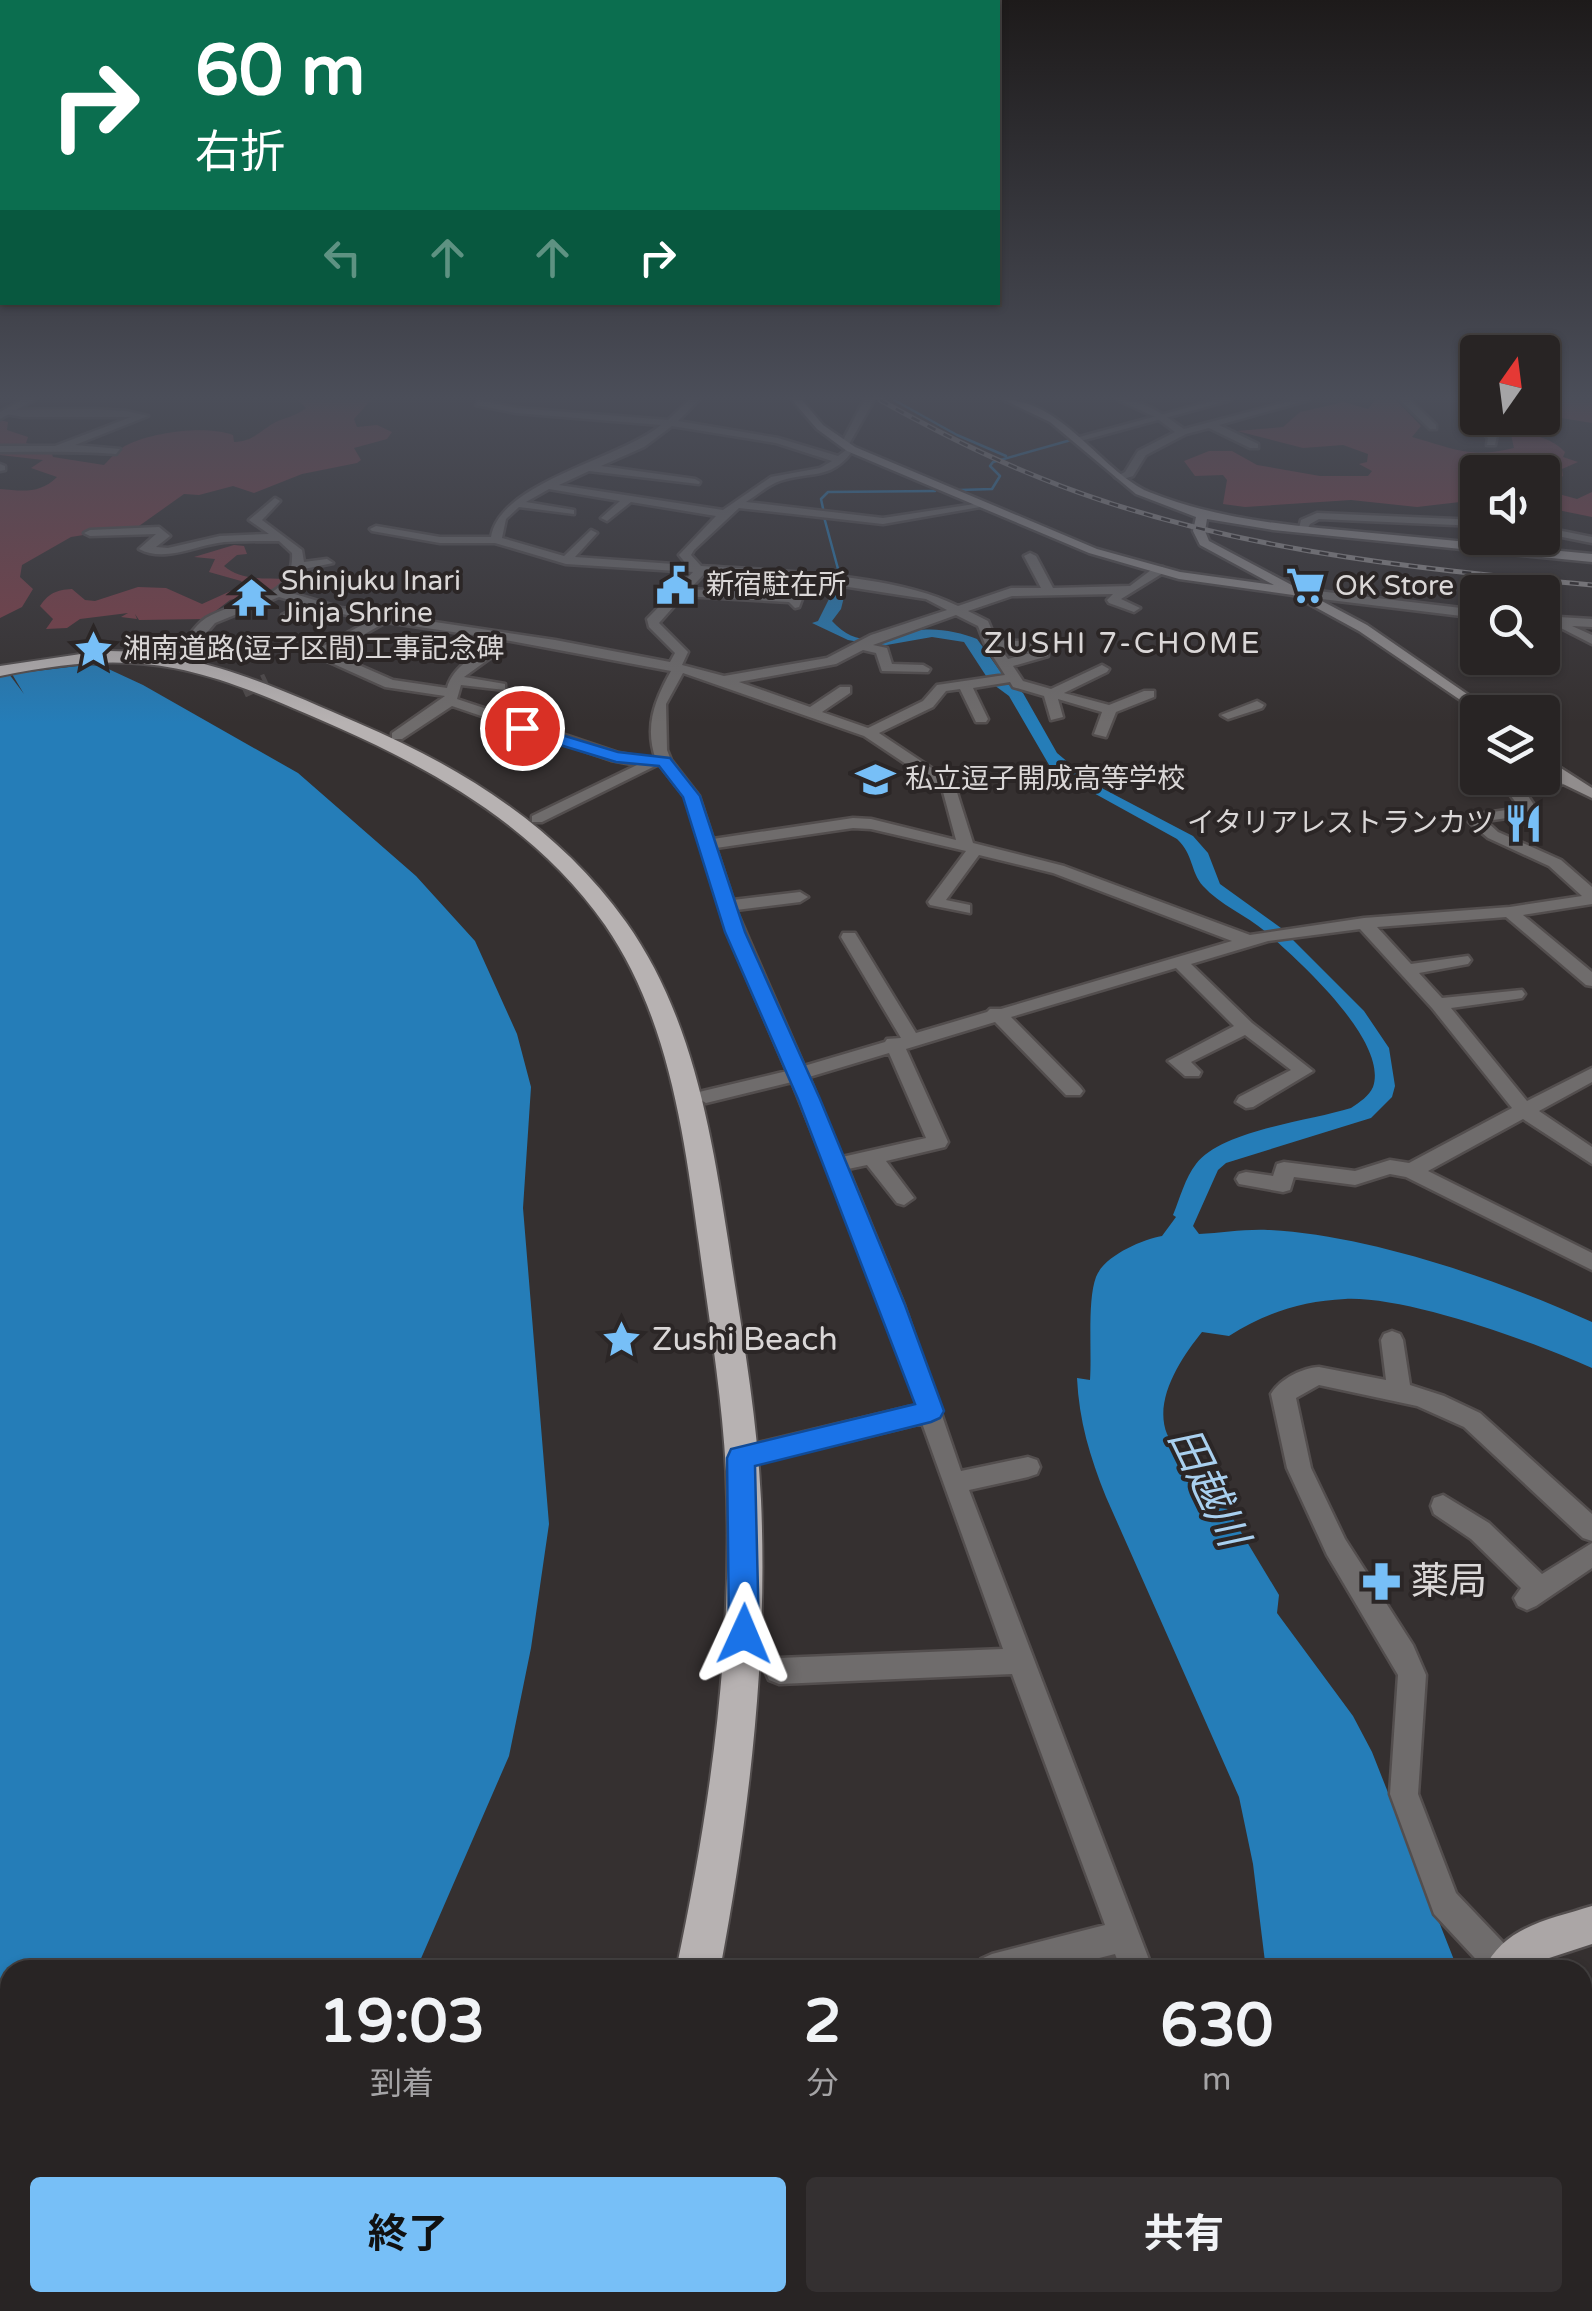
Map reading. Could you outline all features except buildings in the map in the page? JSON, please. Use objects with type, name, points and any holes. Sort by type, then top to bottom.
[{"type":"highway","points":[[0,670],[70,658],[169,659],[223,673],[362,730],[430,764],[520,822],[574,871],[620,929],[636,958],[665,1021],[688,1091],[708,1198],[741,1458],[745,1603],[740,1696],[728,1810],[700,1960]]},
{"type":"main road","points":[[986,508],[1093,551],[1159,570],[1301,593]]},
{"type":"main road","points":[[1181,508],[1202,515],[1302,530],[1592,558]]},
{"type":"main road","points":[[1202,515],[1198,532],[1204,543],[1363,628],[1461,695]]},
{"type":"main road","points":[[1560,775],[1592,794]]},
{"type":"main road","points":[[1513,1960],[1528,1946],[1592,1924]]},
{"type":"street","points":[[267,508],[255,520],[298,552],[300,566]]},
{"type":"street","points":[[496,540],[500,520],[515,508]]},
{"type":"street","points":[[544,508],[570,512]]},
{"type":"street","points":[[607,518],[618,508]]},
{"type":"street","points":[[686,508],[727,514]]},
{"type":"street","points":[[700,572],[685,555],[688,546],[736,508]]},
{"type":"street","points":[[765,508],[883,521],[969,508]]},
{"type":"street","points":[[1302,530],[1305,522],[1316,516],[1460,522]]},
{"type":"street","points":[[400,534],[416,520]]},
{"type":"street","points":[[184,548],[192,529]]},
{"type":"street","points":[[376,529],[440,540],[496,540],[566,560],[810,577],[928,596],[984,624],[1007,674],[1026,687],[1110,710],[1149,694]]},
{"type":"street","points":[[90,533],[159,530],[164,536],[146,549],[158,552],[220,539],[282,537]]},
{"type":"street","points":[[566,560],[591,533]]},
{"type":"street","points":[[1560,534],[1592,540]]},
{"type":"street","points":[[1030,556],[1048,589]]},
{"type":"street","points":[[179,656],[210,620],[279,593],[300,566],[327,563]]},
{"type":"street","points":[[724,681],[832,661],[866,642],[1011,592],[1124,590],[1159,570]]},
{"type":"street","points":[[658,762],[660,696],[682,652],[653,624],[653,618],[700,572]]},
{"type":"street","points":[[1124,590],[1113,600],[1134,608]]},
{"type":"street","points":[[680,592],[768,602],[796,598],[795,604]]},
{"type":"street","points":[[279,593],[310,605],[676,668],[814,711],[870,733],[948,786],[971,846]]},
{"type":"street","points":[[1301,593],[1460,612]]},
{"type":"street","points":[[286,618],[310,605]]},
{"type":"street","points":[[385,618],[322,653],[390,684],[453,692],[616,757],[658,762],[692,796],[768,1012],[799,1074],[931,1411],[954,1483],[1133,1960]]},
{"type":"street","points":[[1560,621],[1592,622]]},
{"type":"street","points":[[1560,626],[1592,640]]},
{"type":"street","points":[[397,736],[453,692],[502,637]]},
{"type":"street","points":[[866,642],[882,650],[887,668],[923,670]]},
{"type":"street","points":[[870,733],[928,704],[942,688],[988,681],[1043,653],[1020,645],[990,644]]},
{"type":"street","points":[[1056,717],[1050,697],[1053,693],[1102,670]]},
{"type":"street","points":[[964,684],[981,719]]},
{"type":"street","points":[[453,692],[500,686]]},
{"type":"street","points":[[814,711],[846,690]]},
{"type":"street","points":[[1228,715],[1257,705]]},
{"type":"street","points":[[1102,734],[1110,710]]},
{"type":"street","points":[[537,819],[658,762]]},
{"type":"street","points":[[1566,780],[1518,786],[1514,792],[1530,811],[1477,818],[1477,822],[1493,834],[1555,863],[1592,898]]},
{"type":"street","points":[[707,845],[853,823],[971,846],[1058,869],[1256,938]]},
{"type":"street","points":[[964,909],[936,902],[971,846]]},
{"type":"street","points":[[728,906],[800,897]]},
{"type":"street","points":[[706,1097],[799,1074],[1256,938],[1364,923],[1510,912],[1592,898]]},
{"type":"street","points":[[1510,912],[1592,981]]},
{"type":"street","points":[[1364,923],[1438,1004],[1524,1110],[1592,1158]]},
{"type":"street","points":[[836,1165],[938,1142],[902,1041],[850,937]]},
{"type":"street","points":[[1177,960],[1246,1027],[1304,1071],[1246,1102]]},
{"type":"street","points":[[1408,970],[1462,960]]},
{"type":"street","points":[[1438,1004],[1516,993]]},
{"type":"street","points":[[996,1013],[1073,1091]]},
{"type":"street","points":[[1192,1072],[1177,1060],[1246,1027]]},
{"type":"street","points":[[1411,1171],[1592,1074]]},
{"type":"street","points":[[872,1157],[904,1198]]},
{"type":"street","points":[[1246,1178],[1283,1185],[1284,1169],[1343,1178],[1390,1168],[1411,1171],[1592,1262]]},
{"type":"street","points":[[1392,1340],[1400,1393]]},
{"type":"street","points":[[1496,1960],[1446,1903],[1438,1885],[1404,1794],[1412,1675],[1336,1546],[1299,1468],[1283,1394],[1309,1377],[1319,1376],[1451,1407],[1472,1420],[1590,1526]]},
{"type":"street","points":[[741,1458],[931,1411]]},
{"type":"street","points":[[954,1483],[1028,1468]]},
{"type":"street","points":[[1443,1506],[1480,1531],[1533,1594],[1592,1554]]},
{"type":"street","points":[[779,1671],[1020,1661]]},
{"type":"street","points":[[1031,1960],[1124,1936]]},
{"type":"shaded area","points":[[0,508],[165,508],[139,526],[71,537],[22,565],[20,577],[33,589],[22,607],[0,618]]},
{"type":"shaded area","points":[[1560,508],[1592,508],[1592,517],[1560,510]]},
{"type":"shaded area","points":[[234,545],[244,546],[247,554],[237,555],[224,566],[246,576],[287,579],[281,587],[230,600],[205,619],[139,620],[135,614],[137,619],[121,617],[128,613],[80,619],[67,628],[46,629],[53,619],[40,606],[50,595],[62,590],[72,589],[85,600],[95,601],[138,587],[166,588],[202,604],[244,585],[209,572],[215,559],[194,557]]},
{"type":"water","name":"田越川","points":[[836,585],[847,585],[841,609],[832,621],[851,636],[871,640],[930,630],[977,639],[1008,682],[1023,693],[1057,753],[1094,784],[1193,836],[1208,853],[1220,884],[1281,928],[1364,1011],[1389,1048],[1395,1086],[1392,1097],[1371,1118],[1226,1163],[1218,1170],[1193,1226],[1199,1234],[1268,1230],[1391,1250],[1476,1276],[1592,1322],[1592,1368],[1505,1334],[1402,1305],[1345,1299],[1314,1302],[1270,1315],[1229,1336],[1202,1332],[1178,1366],[1167,1393],[1167,1434],[1199,1481],[1212,1484],[1279,1595],[1277,1613],[1353,1716],[1372,1752],[1454,1960],[1265,1960],[1253,1864],[1239,1797],[1106,1497],[1086,1439],[1078,1394],[1077,1378],[1090,1380],[1092,1299],[1100,1269],[1124,1250],[1162,1236],[1176,1217],[1173,1215],[1189,1175],[1208,1152],[1245,1135],[1351,1108],[1364,1099],[1373,1087],[1374,1068],[1367,1047],[1337,1002],[1298,961],[1203,886],[1177,839],[1052,770],[1009,696],[990,682],[964,642],[932,637],[881,646],[848,640],[812,623],[818,621]]},
{"type":"water","points":[[102,666],[298,773],[416,876],[475,941],[517,1034],[531,1087],[523,1208],[549,1524],[531,1648],[509,1756],[420,1960],[0,1960],[0,677],[9,674],[24,694],[12,674]]},
{"type":"waterway","points":[[823,508],[824,513]]},
{"type":"waterway","points":[[824,517],[841,580]]},
{"type":"tunnel","points":[[243,691],[267,680]]},
{"type":"railway","points":[[1127,508],[1241,538],[1311,551],[1592,585]]},
{"type":"place","name":"新宿駐在所","points":[[676,585]]},
{"type":"place","name":"OK Store","points":[[1305,586]]},
{"type":"place","name":"Shinjuku Inari Jinja Shrine","points":[[251,597]]},
{"type":"place","name":"湘南道路(逗子区間)工事記念碑","points":[[93,649]]},
{"type":"place","name":"私立逗子開成高等学校","points":[[875,779]]},
{"type":"place","name":"イタリアレストランカツ","points":[[1524,823]]},
{"type":"place","name":"Zushi Beach","points":[[622,1340]]},
{"type":"place","name":"薬局","points":[[1381,1582]]},
{"type":"district","name":"ZUSHI 7-CHOME","points":[[1123,643]]},
{"type":"route","points":[[522,728],[616,757],[664,762],[692,796],[735,932],[799,1074],[893,1305],[931,1411],[741,1458],[744,1634]]}]
